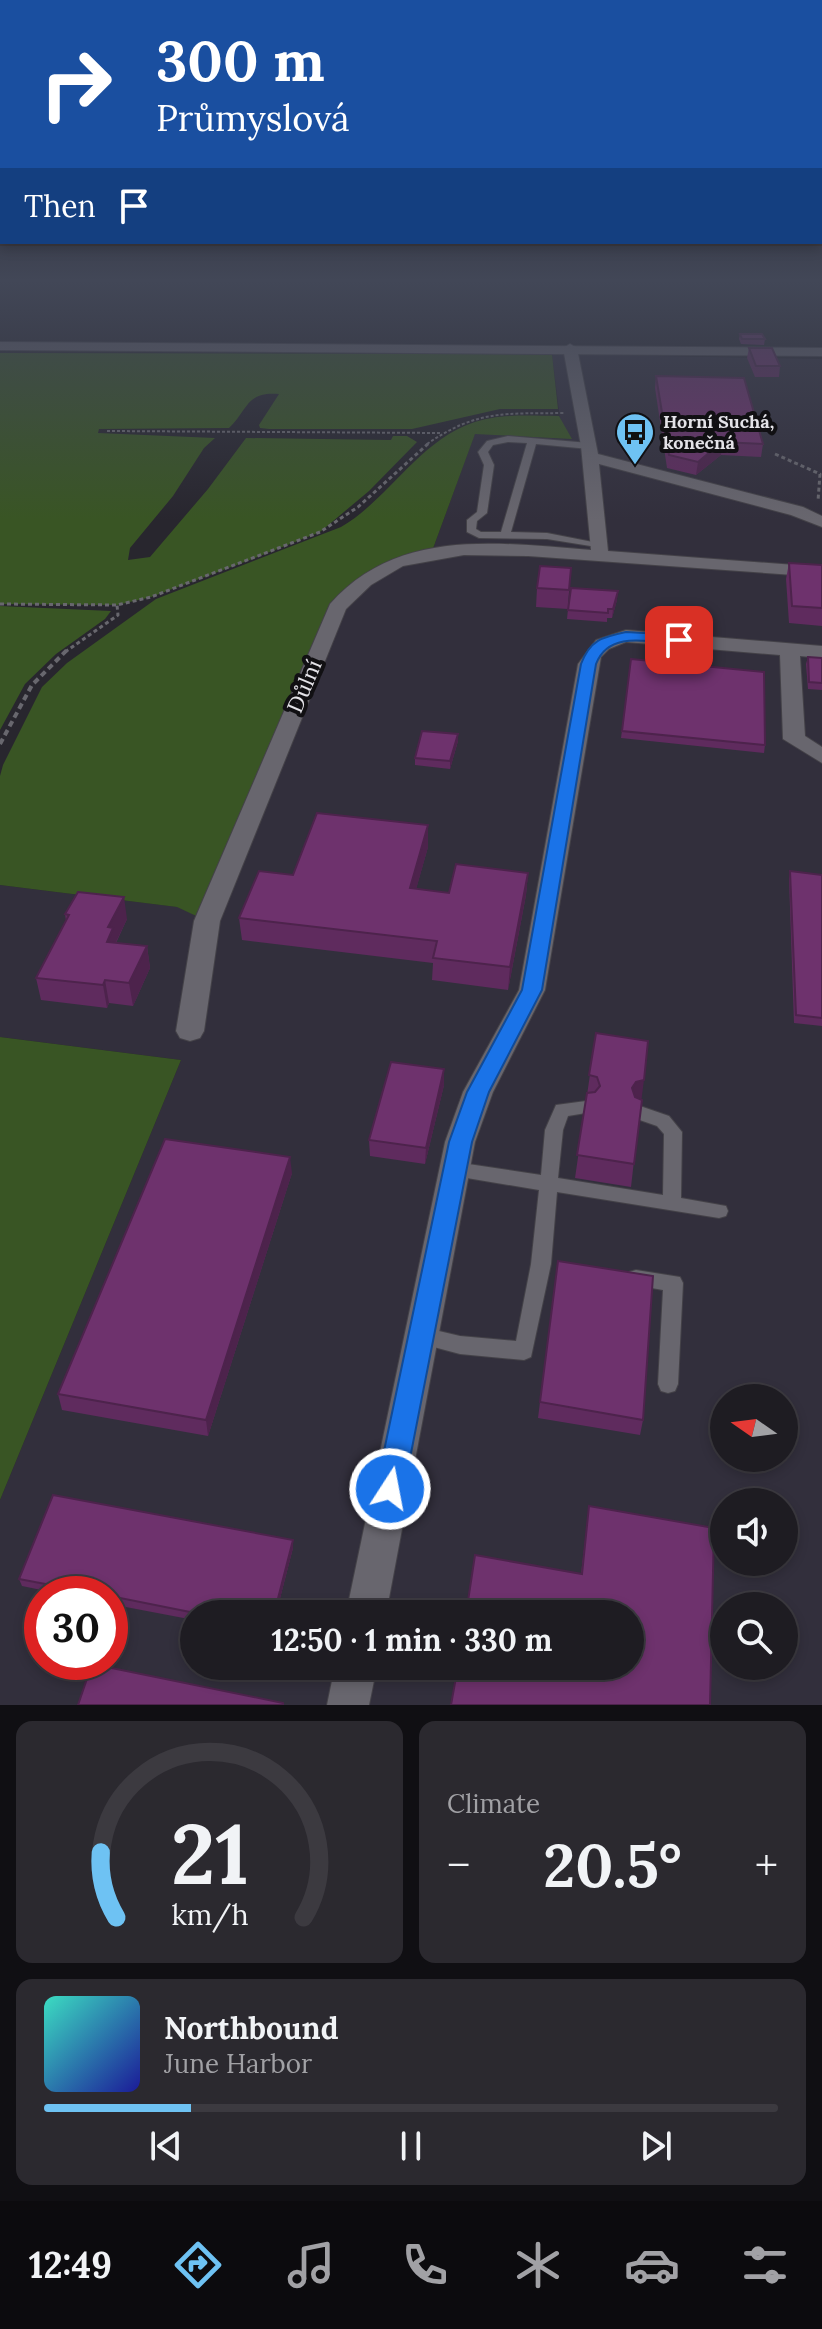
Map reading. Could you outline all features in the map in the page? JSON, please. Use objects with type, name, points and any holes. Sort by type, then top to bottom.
[{"type":"street","points":[[572,361],[589,452],[600,551]]},
{"type":"street","points":[[589,452],[607,471],[755,508],[807,516]]},
{"type":"street","name":"Důlní","points":[[190,1031],[207,921],[337,608],[356,585],[383,568],[420,555],[455,551],[600,551],[822,572]]},
{"type":"street","points":[[369,1600],[460,1142],[478,1092],[532,990],[588,664],[594,649],[606,641],[626,636],[822,652]]},
{"type":"street","points":[[790,649],[794,739],[822,756]]},
{"type":"street","points":[[348,1705],[353,1680]]},
{"type":"lane","points":[[589,452],[532,441],[508,439],[490,443],[483,452],[489,465],[482,513],[472,520],[471,530],[479,535],[547,536],[600,551]]},
{"type":"lane","points":[[505,536],[532,441]]},
{"type":"lane","points":[[420,1336],[460,1345],[524,1351],[548,1265],[548,1182],[554,1130],[562,1110],[586,1107]]},
{"type":"lane","points":[[640,1113],[663,1121],[673,1132],[672,1203]]},
{"type":"lane","points":[[455,1169],[719,1211]]},
{"type":"lane","points":[[614,1275],[673,1283],[668,1384]]},
{"type":"path","points":[[0,604],[117,605],[151,597],[320,532],[358,507],[419,450],[456,424],[495,414],[581,412]]},
{"type":"path","points":[[107,431],[445,433]]},
{"type":"path","points":[[775,454],[820,474],[818,504],[807,516]]},
{"type":"path","points":[[0,744],[32,685],[66,651],[118,615],[117,605]]},
{"type":"shaded area","points":[[553,361],[822,361],[822,1705],[0,1705],[0,1500],[181,1060],[0,1037],[0,885],[178,907],[207,920],[356,585],[431,554],[475,433],[560,419]]},
{"type":"green space","points":[[0,361],[553,361],[558,409],[500,409],[412,429],[260,428],[279,394],[268,394],[249,403],[229,428],[99,429],[98,433],[215,438],[204,448],[173,496],[130,548],[128,560],[150,557],[208,489],[246,438],[391,440],[393,436],[407,436],[417,442],[369,491],[320,532],[247,561],[151,597],[117,605],[0,604]]},
{"type":"green space","points":[[559,416],[572,439],[475,434],[431,554],[356,585],[207,921],[177,907],[0,885],[0,776],[3,765],[42,687],[67,663],[156,599],[341,527],[374,502],[419,457],[453,432],[493,418]]},
{"type":"green space","points":[[0,606],[111,611],[105,619],[56,654],[25,684],[0,730]]},
{"type":"green space","points":[[0,1037],[181,1060],[0,1500]]},
{"type":"building","points":[[754,361],[778,361],[780,366],[756,366]]},
{"type":"building","points":[[656,376],[744,378],[763,444],[722,442],[698,462],[669,455]]},
{"type":"building","points":[[789,563],[822,565],[822,608],[792,606]]},
{"type":"building","points":[[540,566],[571,568],[569,590],[537,588]]},
{"type":"building","points":[[571,588],[618,591],[613,609],[608,609],[608,613],[568,610]]},
{"type":"building","points":[[808,657],[822,658],[822,683],[809,682]]},
{"type":"building","points":[[631,659],[764,672],[765,745],[622,731]]},
{"type":"building","points":[[422,731],[458,734],[450,761],[415,758]]},
{"type":"building","points":[[317,813],[428,825],[410,888],[449,893],[456,864],[528,873],[510,967],[433,958],[437,941],[239,918],[259,871],[293,875]]},
{"type":"building","points":[[790,871],[822,875],[822,1018],[796,1015]]},
{"type":"building","points":[[78,892],[124,897],[108,927],[113,928],[107,942],[147,946],[129,983],[105,980],[103,985],[36,978]]},
{"type":"building","points":[[596,1033],[648,1041],[644,1080],[636,1082],[632,1088],[635,1097],[642,1100],[634,1164],[577,1155],[587,1093],[595,1092],[600,1086],[597,1077],[589,1075]]},
{"type":"building","points":[[391,1062],[444,1069],[426,1148],[369,1140]]},
{"type":"building","points":[[165,1139],[290,1157],[206,1420],[58,1394]]},
{"type":"building","points":[[558,1261],[653,1276],[643,1420],[540,1402]]},
{"type":"building","points":[[53,1495],[293,1540],[278,1600],[180,1600],[180,1610],[128,1600],[128,1576],[24,1576],[24,1580],[19,1579]]},
{"type":"building","points":[[589,1506],[710,1527],[710,1576],[713,1576],[713,1592],[710,1592],[710,1705],[451,1705],[455,1680],[644,1680],[644,1600],[468,1600],[475,1555],[582,1574]]},
{"type":"building","points":[[128,1671],[283,1703],[283,1705],[78,1705],[87,1680],[128,1680]]},
{"type":"place","name":"Horní Suchá, konečná","points":[[635,466]]},
{"type":"route","points":[[390,1489],[460,1142],[478,1092],[532,990],[588,664],[594,649],[606,641],[626,636],[679,640]]}]
